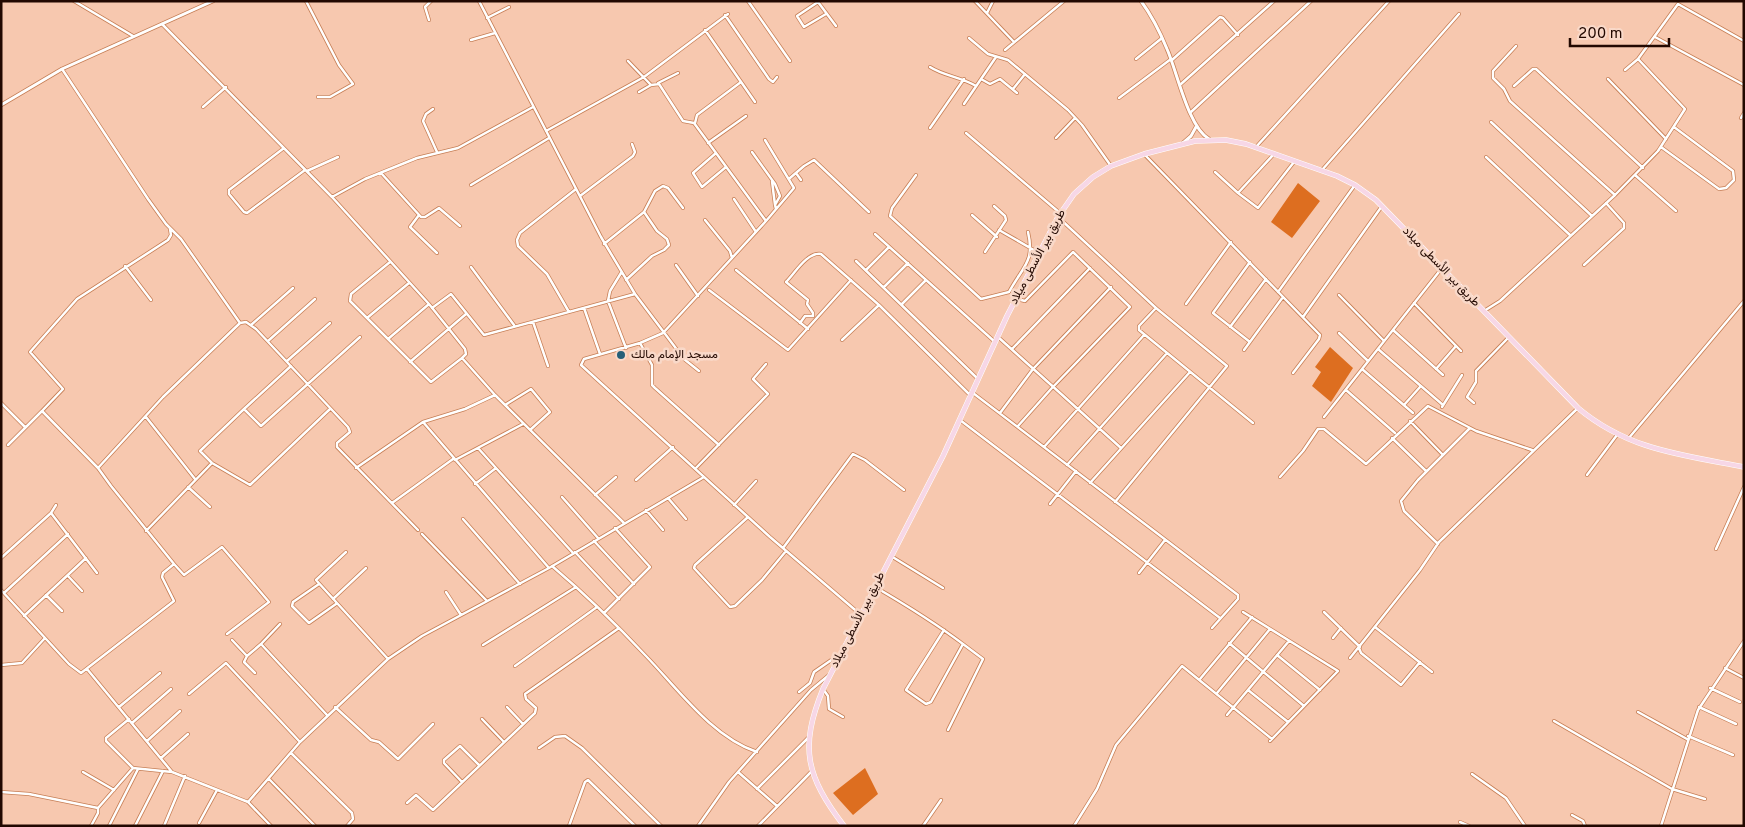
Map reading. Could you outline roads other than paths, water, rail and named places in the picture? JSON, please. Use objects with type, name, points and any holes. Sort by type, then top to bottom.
[{"type":"main road","name":"طريق بير الأسطى ميلاد","points":[[844,826],[826,801],[812,771],[808,738],[813,714],[823,689],[960,420],[1016,298],[1059,215],[1081,188],[1111,166],[1183,143],[1209,139],[1236,141],[1322,170],[1355,185],[1382,206],[1578,408],[1627,440],[1661,450],[1744,467]]},
{"type":"street","points":[[74,1],[134,37]]},
{"type":"street","points":[[1,105],[62,69],[213,1]]},
{"type":"street","points":[[306,1],[335,58],[353,84],[330,98],[318,97]]},
{"type":"street","points":[[429,20],[425,7],[431,1]]},
{"type":"street","points":[[478,1],[532,108],[621,273],[663,334],[686,362],[699,370]]},
{"type":"street","points":[[748,1],[790,61]]},
{"type":"street","points":[[975,1],[1014,42]]},
{"type":"street","points":[[987,13],[993,1]]},
{"type":"street","points":[[1005,50],[1064,1]]},
{"type":"street","points":[[1141,1],[1172,59],[1196,126],[1209,139]]},
{"type":"street","points":[[1181,84],[1274,1]]},
{"type":"street","points":[[1191,112],[1310,1]]},
{"type":"street","points":[[1256,147],[1389,1]]},
{"type":"street","points":[[826,14],[804,27],[797,16],[818,2],[836,26]]},
{"type":"street","points":[[1625,70],[1638,59],[1679,3],[1744,41]]},
{"type":"street","points":[[487,18],[509,7]]},
{"type":"street","points":[[1322,170],[1459,14]]},
{"type":"street","points":[[546,132],[644,77],[727,15],[769,79],[773,82],[777,78]]},
{"type":"street","points":[[1118,98],[1172,59],[1220,17],[1238,34]]},
{"type":"street","points":[[162,24],[332,197],[449,328],[466,352],[462,358],[432,382],[350,301],[350,296],[390,262]]},
{"type":"street","points":[[705,30],[755,102]]},
{"type":"street","points":[[471,40],[495,33]]},
{"type":"street","points":[[1655,37],[1744,85]]},
{"type":"street","points":[[969,38],[996,57],[1005,59],[1025,74],[1075,118],[1111,166]]},
{"type":"street","points":[[1136,59],[1162,38]]},
{"type":"street","points":[[1516,46],[1493,71],[1493,78],[1506,91],[1510,101],[1615,195]]},
{"type":"street","points":[[964,104],[996,57]]},
{"type":"street","points":[[1484,311],[1500,301],[1643,168],[1684,112],[1684,108],[1638,59]]},
{"type":"street","points":[[628,61],[651,85]]},
{"type":"street","points":[[930,66],[941,73],[964,79],[976,86]]},
{"type":"street","points":[[62,69],[114,150],[169,227],[181,239],[240,323],[251,325],[268,341],[350,432],[337,443],[337,447],[418,530]]},
{"type":"street","points":[[1514,86],[1533,69],[1536,70],[1643,168]]},
{"type":"street","points":[[639,92],[678,73]]},
{"type":"street","points":[[1013,89],[1025,74]]},
{"type":"street","points":[[930,128],[964,79]]},
{"type":"street","points":[[981,79],[990,84],[1000,79],[1017,93]]},
{"type":"street","points":[[1608,79],[1666,139]]},
{"type":"street","points":[[695,124],[697,115],[741,82]]},
{"type":"street","points":[[658,84],[682,120],[695,124],[766,221]]},
{"type":"street","points":[[203,106],[226,87]]},
{"type":"street","points":[[332,197],[381,173],[437,152],[458,148],[532,108]]},
{"type":"street","points":[[433,110],[426,114],[423,121],[437,152]]},
{"type":"street","points":[[1741,118],[1744,113]]},
{"type":"street","points":[[708,143],[746,116]]},
{"type":"street","points":[[1056,138],[1075,118]]},
{"type":"street","points":[[1491,122],[1592,216]]},
{"type":"street","points":[[1183,143],[1191,136],[1196,126]]},
{"type":"street","points":[[1660,147],[1719,189],[1726,188],[1734,180],[1733,171],[1674,127]]},
{"type":"street","points":[[966,133],[1059,215],[1156,308],[1227,365],[1227,369],[1209,386],[1115,502]]},
{"type":"street","points":[[471,185],[549,138]]},
{"type":"street","points":[[764,140],[790,178],[794,191],[663,334],[626,348],[584,359],[581,365],[696,468],[748,518],[861,615]]},
{"type":"street","points":[[580,196],[633,156],[632,144]]},
{"type":"street","points":[[284,148],[229,190],[229,194],[244,212],[248,212],[306,171],[338,157]]},
{"type":"street","points":[[752,152],[771,179],[780,196],[775,204]]},
{"type":"street","points":[[716,153],[693,173],[702,187],[726,166]]},
{"type":"street","points":[[1144,154],[1231,242],[1320,337],[1293,373]]},
{"type":"street","points":[[1238,193],[1274,154]]},
{"type":"street","points":[[1486,157],[1570,235]]},
{"type":"street","points":[[790,178],[810,161],[817,162],[869,212]]},
{"type":"street","points":[[1215,172],[1257,208],[1260,207],[1295,161]]},
{"type":"street","points":[[381,173],[419,215],[425,217],[439,208],[460,226]]},
{"type":"street","points":[[796,173],[801,180]]},
{"type":"street","points":[[916,175],[892,208],[890,216],[981,299],[1009,292],[1023,267],[1030,259],[1032,249],[1028,232]]},
{"type":"street","points":[[1635,175],[1676,210]]},
{"type":"street","points":[[771,179],[776,210]]},
{"type":"street","points":[[1278,292],[1355,185]]},
{"type":"street","points":[[604,244],[644,212],[654,192],[663,186],[668,188],[683,208]]},
{"type":"street","points":[[570,312],[547,274],[518,246],[517,240],[520,233],[576,189]]},
{"type":"street","points":[[734,199],[756,232]]},
{"type":"street","points":[[1584,265],[1624,228],[1624,223],[1606,203]]},
{"type":"street","points":[[985,252],[1006,222],[1006,217],[994,206]]},
{"type":"street","points":[[1303,317],[1382,206]]},
{"type":"street","points":[[626,280],[652,256],[669,245],[667,239],[657,231],[644,212]]},
{"type":"street","points":[[419,215],[410,227],[437,253]]},
{"type":"street","points":[[972,215],[997,236]]},
{"type":"street","points":[[706,220],[730,251],[732,258]]},
{"type":"street","points":[[8,445],[63,389],[30,354],[30,351],[77,299],[125,266],[168,240],[171,234],[169,227]]},
{"type":"street","points":[[999,230],[1039,254]]},
{"type":"street","points":[[875,234],[995,342]]},
{"type":"street","points":[[1186,304],[1231,242]]},
{"type":"street","points":[[866,270],[889,247]]},
{"type":"street","points":[[1016,298],[1025,301],[1071,252],[1111,287],[1130,309],[1053,387],[1018,426]]},
{"type":"street","points":[[800,322],[805,316],[813,316],[813,313],[807,304],[808,300],[786,282],[810,256],[821,254],[879,305],[972,394],[1018,426],[1238,595],[1238,599],[1212,628]]},
{"type":"street","points":[[856,261],[978,379]]},
{"type":"street","points":[[1250,262],[1213,312],[1214,315],[1250,342]]},
{"type":"street","points":[[884,287],[908,263]]},
{"type":"street","points":[[676,265],[698,296]]},
{"type":"street","points":[[125,266],[151,300]]},
{"type":"street","points":[[471,267],[514,325]]},
{"type":"street","points":[[1012,349],[1090,268]]},
{"type":"street","points":[[1324,417],[1442,268]]},
{"type":"street","points":[[736,270],[808,329]]},
{"type":"street","points":[[621,273],[610,292],[608,301],[626,348]]},
{"type":"street","points":[[1230,327],[1266,279]]},
{"type":"street","points":[[709,290],[786,350],[789,350],[851,280]]},
{"type":"street","points":[[902,304],[926,280]]},
{"type":"street","points":[[367,318],[409,283]]},
{"type":"street","points":[[1000,413],[1033,369],[1111,287]]},
{"type":"street","points":[[251,325],[293,288]]},
{"type":"street","points":[[432,308],[450,294],[482,334],[635,294]]},
{"type":"street","points":[[1339,295],[1384,341]]},
{"type":"street","points":[[1244,350],[1283,297]]},
{"type":"street","points":[[268,341],[315,299]]},
{"type":"street","points":[[1627,440],[1744,301]]},
{"type":"street","points":[[1414,303],[1461,352]]},
{"type":"street","points":[[388,339],[429,304]]},
{"type":"street","points":[[842,340],[879,305]]},
{"type":"street","points":[[584,308],[600,354]]},
{"type":"street","points":[[1156,308],[1138,327],[1144,334],[1253,423]]},
{"type":"street","points":[[410,362],[466,314]]},
{"type":"street","points":[[533,322],[548,366]]},
{"type":"street","points":[[98,468],[121,441],[196,364],[240,323]]},
{"type":"street","points":[[287,361],[330,323]]},
{"type":"street","points":[[1393,330],[1443,376]]},
{"type":"street","points":[[1339,333],[1368,361]]},
{"type":"street","points":[[1044,447],[1144,334]]},
{"type":"street","points":[[998,336],[1121,448]]},
{"type":"street","points":[[244,409],[262,426],[307,383],[360,337]]},
{"type":"street","points":[[1474,403],[1467,397],[1476,382],[1476,372],[1509,337]]},
{"type":"street","points":[[640,343],[652,365],[652,384],[654,388],[719,444]]},
{"type":"street","points":[[1436,369],[1456,346]]},
{"type":"street","points":[[1378,349],[1443,406],[1462,375]]},
{"type":"street","points":[[1067,465],[1167,353]]},
{"type":"street","points":[[462,358],[523,424],[624,523]]},
{"type":"street","points":[[696,468],[768,394],[753,379],[766,364]]},
{"type":"street","points":[[291,366],[200,450],[212,463],[250,485],[330,409]]},
{"type":"street","points":[[1362,369],[1413,413]]},
{"type":"street","points":[[1090,483],[1190,372]]},
{"type":"street","points":[[1404,405],[1420,387]]},
{"type":"street","points":[[505,405],[531,388],[550,412],[530,430]]},
{"type":"street","points":[[1346,390],[1396,434]]},
{"type":"street","points":[[356,468],[422,422],[465,409],[495,395]]},
{"type":"street","points":[[1,403],[26,427]]},
{"type":"street","points":[[1280,477],[1301,454],[1318,428],[1324,429],[1365,464],[1410,421],[1429,406],[1470,428],[1532,450]]},
{"type":"street","points":[[1350,658],[1376,627],[1438,544],[1532,450],[1578,408]]},
{"type":"street","points":[[42,412],[98,468],[146,531],[184,575],[222,547],[269,602],[228,634]]},
{"type":"street","points":[[146,417],[195,479]]},
{"type":"street","points":[[960,420],[1220,618]]},
{"type":"street","points":[[1410,421],[1443,455]]},
{"type":"street","points":[[422,422],[475,484],[551,567],[597,607],[700,713],[735,740],[757,752]]},
{"type":"street","points":[[391,503],[454,460],[523,424]]},
{"type":"street","points":[[1438,544],[1401,507],[1402,499],[1470,428]]},
{"type":"street","points":[[1587,476],[1617,435]]},
{"type":"street","points":[[1392,438],[1426,472]]},
{"type":"street","points":[[636,480],[673,447]]},
{"type":"street","points":[[478,448],[619,599]]},
{"type":"street","points":[[748,518],[695,564],[694,568],[730,607],[735,606],[762,580],[853,454],[865,460],[904,490]]},
{"type":"street","points":[[146,531],[212,463]]},
{"type":"street","points":[[475,484],[496,468]]},
{"type":"street","points":[[1050,504],[1076,471]]},
{"type":"street","points":[[595,495],[616,477]]},
{"type":"street","points":[[248,802],[300,742],[388,659],[422,636],[551,567],[704,477]]},
{"type":"street","points":[[734,505],[756,481]]},
{"type":"street","points":[[188,487],[210,508]]},
{"type":"street","points":[[1716,549],[1744,487]]},
{"type":"street","points":[[562,497],[598,538]]},
{"type":"street","points":[[668,498],[686,518]]},
{"type":"street","points":[[1,558],[50,513],[56,505]]},
{"type":"street","points":[[646,510],[664,530]]},
{"type":"street","points":[[50,513],[68,534],[96,573]]},
{"type":"street","points":[[463,519],[520,584]]},
{"type":"street","points":[[604,614],[650,567],[615,528]]},
{"type":"street","points":[[4,593],[68,534]]},
{"type":"street","points":[[422,534],[487,601]]},
{"type":"street","points":[[1139,573],[1165,540]]},
{"type":"street","points":[[594,541],[634,584]]},
{"type":"street","points":[[346,552],[317,579],[319,584],[388,659]]},
{"type":"street","points":[[891,556],[943,588]]},
{"type":"street","points":[[24,616],[86,558]]},
{"type":"street","points":[[1,590],[45,638],[81,673],[121,640],[174,601],[162,576],[174,564]]},
{"type":"street","points":[[333,599],[366,568]]},
{"type":"street","points":[[67,576],[82,591]]},
{"type":"street","points":[[319,584],[292,604],[306,622],[310,622],[336,603]]},
{"type":"street","points":[[483,645],[576,587]]},
{"type":"street","points":[[875,587],[944,630],[983,659],[948,730]]},
{"type":"street","points":[[446,592],[461,615]]},
{"type":"street","points":[[46,595],[62,611]]},
{"type":"street","points":[[515,666],[597,607]]},
{"type":"street","points":[[1074,826],[1097,789],[1116,745],[1181,666],[1185,666],[1200,678],[1271,740],[1338,670],[1244,612]]},
{"type":"street","points":[[1324,612],[1359,647],[1361,653],[1401,685],[1420,662]]},
{"type":"street","points":[[1200,678],[1252,617]]},
{"type":"street","points":[[255,673],[244,662],[247,656],[280,624]]},
{"type":"street","points":[[1376,627],[1432,672]]},
{"type":"street","points":[[407,803],[416,795],[432,811],[537,710],[526,699],[525,694],[618,628]]},
{"type":"street","points":[[1333,638],[1341,628]]},
{"type":"street","points":[[1217,693],[1270,629]]},
{"type":"street","points":[[944,630],[906,688],[907,692],[926,704],[929,703],[963,644]]},
{"type":"street","points":[[1,665],[22,663],[45,638]]},
{"type":"street","points":[[232,640],[247,656]]},
{"type":"street","points":[[1227,715],[1289,641]]},
{"type":"street","points":[[1661,826],[1688,736],[1699,707],[1710,688],[1744,641]]},
{"type":"street","points":[[261,644],[327,715]]},
{"type":"street","points":[[1229,644],[1304,706]]},
{"type":"street","points":[[799,692],[810,682],[814,672],[842,653]]},
{"type":"street","points":[[1277,655],[1320,690]]},
{"type":"street","points":[[189,694],[226,663],[300,742]]},
{"type":"street","points":[[1725,668],[1744,678]]},
{"type":"street","points":[[87,669],[172,772]]},
{"type":"street","points":[[119,708],[160,673]]},
{"type":"street","points":[[698,826],[720,792],[811,690],[832,673]]},
{"type":"street","points":[[1710,688],[1740,702]]},
{"type":"street","points":[[132,723],[172,689]]},
{"type":"street","points":[[823,689],[828,696],[829,709],[843,717]]},
{"type":"street","points":[[1248,690],[1288,722]]},
{"type":"street","points":[[335,707],[371,740],[376,741],[398,759],[433,724]]},
{"type":"street","points":[[1699,707],[1736,724]]},
{"type":"street","points":[[507,708],[522,724]]},
{"type":"street","points":[[147,741],[180,711]]},
{"type":"street","points":[[1638,712],[1687,740]]},
{"type":"street","points":[[129,719],[106,740],[133,768],[172,772],[248,802],[271,826]]},
{"type":"street","points":[[482,719],[504,742]]},
{"type":"street","points":[[1554,721],[1672,789],[1705,799]]},
{"type":"street","points":[[161,758],[188,734]]},
{"type":"street","points":[[539,748],[555,737],[564,736],[582,748],[661,826]]},
{"type":"street","points":[[1688,736],[1733,754]]},
{"type":"street","points":[[757,789],[808,738]]},
{"type":"street","points":[[462,782],[443,762],[458,746],[479,766]]},
{"type":"street","points":[[291,753],[352,814],[353,819],[347,826]]},
{"type":"street","points":[[91,826],[98,813],[98,808],[133,768]]},
{"type":"street","points":[[109,826],[138,769]]},
{"type":"street","points":[[136,826],[163,771]]},
{"type":"street","points":[[758,826],[812,771]]},
{"type":"street","points":[[83,772],[114,790]]},
{"type":"street","points":[[738,772],[777,806]]},
{"type":"street","points":[[1472,774],[1506,798],[1525,826]]},
{"type":"street","points":[[164,826],[185,776]]},
{"type":"street","points":[[268,778],[315,826]]},
{"type":"street","points":[[569,826],[585,782],[588,780],[635,826]]},
{"type":"street","points":[[199,823],[217,790]]},
{"type":"street","points":[[1,792],[29,794],[98,808]]},
{"type":"street","points":[[923,826],[942,800]]},
{"type":"street","points":[[1572,815],[1583,822],[1585,826]]},
{"type":"street","points":[[1460,822],[1469,826]]},
{"type":"place","name":"مسجد الإمام مالك","points":[[621,355]]}]
